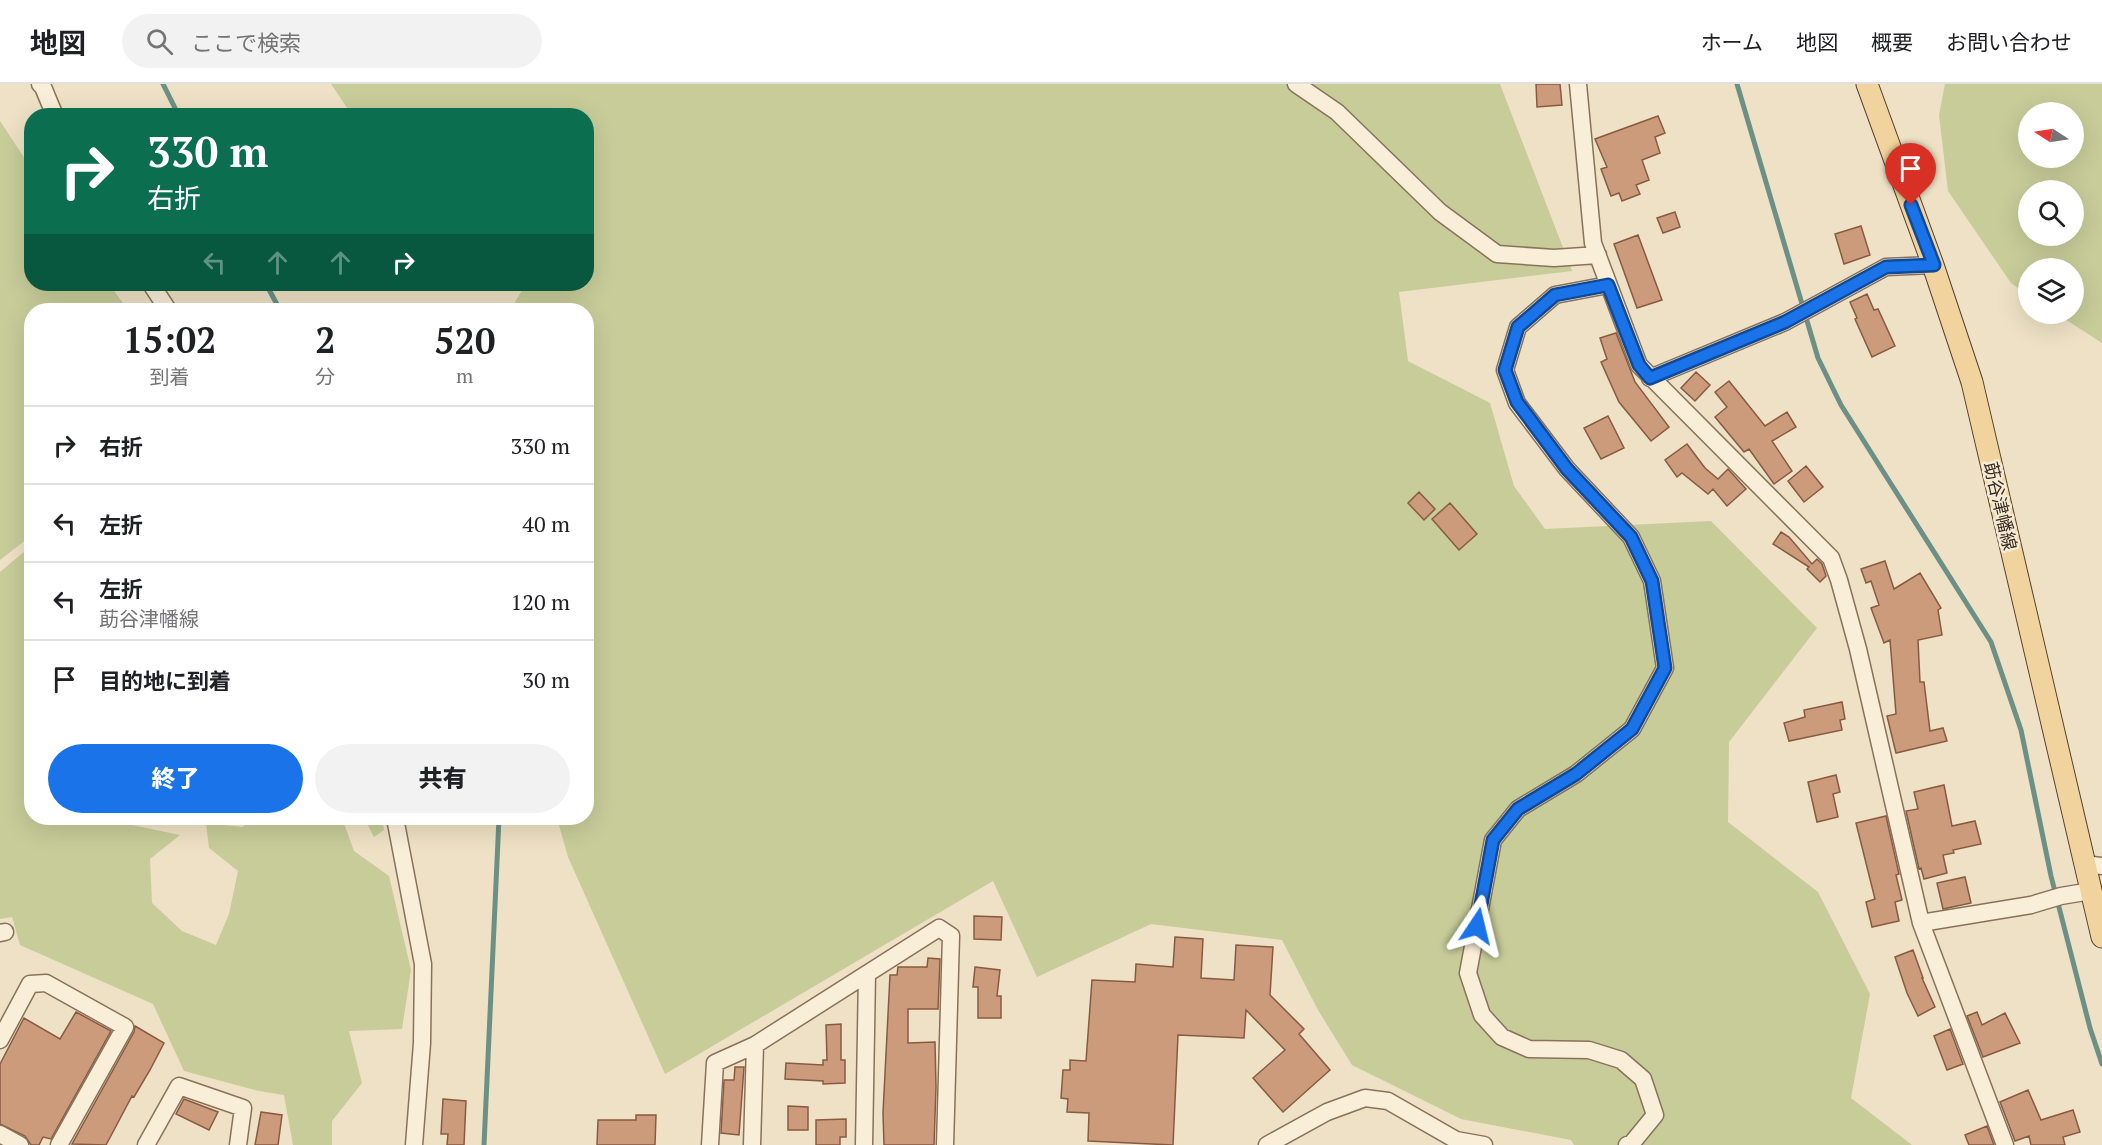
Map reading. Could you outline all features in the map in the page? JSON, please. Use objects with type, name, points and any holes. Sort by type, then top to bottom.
[{"type":"main road","name":"莇谷津幡線","points":[[1867,84],[1934,265],[1972,382],[2093,865],[2091,891],[2102,937]]},
{"type":"street","points":[[40,84],[52,108]]},
{"type":"street","points":[[1296,84],[1337,112],[1440,212],[1497,254],[1554,258],[1598,255]]},
{"type":"street","points":[[1578,84],[1593,243],[1639,365],[1831,558],[1858,650],[1921,923],[2004,1145]]},
{"type":"street","points":[[1650,378],[1785,322],[1886,267],[1934,265]]},
{"type":"street","points":[[1608,285],[1555,295],[1518,327],[1505,370],[1517,402],[1567,469],[1631,537],[1652,581],[1665,668],[1632,729],[1576,774],[1518,809],[1493,840],[1468,973],[1482,1015],[1502,1037],[1529,1049],[1589,1050],[1622,1060],[1643,1079],[1655,1115],[1632,1143],[1627,1145]]},
{"type":"street","points":[[396,825],[423,964],[422,1043],[414,1145]]},
{"type":"street","points":[[1921,923],[2031,905],[2061,896],[2091,891]]},
{"type":"street","points":[[710,1145],[715,1063],[755,1045],[939,928],[951,936],[945,1145]]},
{"type":"street","points":[[864,1145],[867,974]]},
{"type":"street","points":[[0,1040],[30,984],[46,983],[125,1027],[59,1145]]},
{"type":"street","points":[[752,1145],[755,1045]]},
{"type":"street","points":[[146,1145],[179,1086],[243,1108],[238,1145]]},
{"type":"street","points":[[1267,1145],[1327,1112],[1365,1098],[1388,1101],[1456,1140],[1484,1145]]},
{"type":"street","points":[[0,1134],[20,1145]]},
{"type":"green space","points":[[331,84],[1500,84],[1572,271],[1399,292],[1408,361],[1490,403],[1514,486],[1545,529],[1711,521],[1817,628],[1729,742],[1728,822],[1818,892],[1870,994],[1851,1098],[1912,1145],[1574,1145],[1571,1140],[1461,1119],[1352,1065],[1318,1010],[1282,940],[1151,924],[1037,977],[993,881],[665,1074],[568,857],[559,825],[594,825],[594,303],[514,303],[522,291],[594,291],[594,108],[347,108]]},
{"type":"green space","points":[[1945,84],[2102,84],[2102,343],[2073,324],[2084,324],[2084,258],[2018,258],[2018,288],[2011,283],[1948,191],[1939,115]]},
{"type":"green space","points":[[0,121],[24,157],[24,291],[114,291],[123,303],[24,303],[24,541],[0,560]]},
{"type":"green space","points":[[24,552],[24,825],[132,825],[180,835],[150,859],[152,903],[182,931],[216,945],[229,914],[238,871],[209,848],[206,825],[242,827],[245,825],[345,825],[354,851],[389,876],[411,970],[402,1029],[349,1031],[362,1083],[332,1121],[332,1145],[293,1145],[284,1095],[259,1091],[184,1071],[153,1004],[20,945],[12,917],[0,919],[0,572]]},
{"type":"green space","points":[[368,825],[383,825],[384,830],[374,837]]},
{"type":"building","points":[[1536,84],[1560,84],[1562,105],[1537,107]]},
{"type":"building","points":[[1658,116],[1665,133],[1655,137],[1660,153],[1642,160],[1649,180],[1636,185],[1640,194],[1622,201],[1619,193],[1611,196],[1601,169],[1607,167],[1595,139]]},
{"type":"building","points":[[1675,212],[1680,227],[1663,233],[1657,218]]},
{"type":"building","points":[[1861,226],[1870,255],[1844,264],[1835,234]]},
{"type":"building","points":[[1638,235],[1662,300],[1637,308],[1614,244]]},
{"type":"building","points":[[1867,294],[1874,310],[1878,309],[1895,346],[1872,357],[1850,302]]},
{"type":"building","points":[[1616,333],[1635,382],[1669,427],[1651,441],[1619,402],[1601,362],[1607,359],[1600,338]]},
{"type":"building","points":[[1696,372],[1710,385],[1695,401],[1681,388]]},
{"type":"building","points":[[1729,381],[1765,426],[1787,412],[1796,427],[1772,441],[1792,471],[1774,484],[1749,449],[1744,452],[1715,417],[1727,407],[1715,392]]},
{"type":"building","points":[[1608,416],[1624,448],[1601,459],[1584,428]]},
{"type":"building","points":[[1687,444],[1705,468],[1718,479],[1728,469],[1746,489],[1727,506],[1713,489],[1708,494],[1682,473],[1677,477],[1665,460]]},
{"type":"building","points":[[1806,466],[1823,487],[1804,502],[1788,481]]},
{"type":"building","points":[[1419,492],[1435,509],[1424,520],[1408,503]]},
{"type":"building","points":[[1450,503],[1477,534],[1459,550],[1432,519]]},
{"type":"building","points":[[1781,532],[1789,537],[1812,564],[1817,559],[1822,564],[1826,576],[1820,582],[1807,569],[1809,567],[1773,544]]},
{"type":"building","points":[[1885,561],[1894,589],[1920,573],[1941,608],[1938,610],[1942,635],[1918,640],[1920,682],[1924,682],[1930,731],[1943,728],[1947,741],[1896,753],[1887,716],[1896,714],[1890,640],[1884,643],[1871,608],[1879,605],[1871,581],[1866,583],[1861,569]]},
{"type":"building","points":[[1842,702],[1845,719],[1840,720],[1842,730],[1789,741],[1784,723],[1805,717],[1804,710]]},
{"type":"building","points":[[1836,775],[1840,792],[1833,794],[1838,817],[1817,822],[1808,782]]},
{"type":"building","points":[[1944,785],[1952,826],[1975,821],[1981,844],[1953,850],[1954,853],[1943,855],[1947,873],[1924,879],[1921,868],[1919,869],[1906,811],[1918,809],[1914,792]]},
{"type":"building","points":[[1886,816],[1899,874],[1896,875],[1902,900],[1895,902],[1899,921],[1872,927],[1866,902],[1875,899],[1856,823]]},
{"type":"building","points":[[1965,877],[1971,903],[1943,909],[1937,883]]},
{"type":"building","points":[[974,916],[1002,917],[1001,940],[974,939]]},
{"type":"building","points":[[1175,937],[1203,939],[1201,978],[1234,980],[1236,945],[1273,947],[1270,995],[1304,1029],[1299,1034],[1330,1070],[1283,1112],[1253,1078],[1285,1050],[1246,1010],[1244,1038],[1178,1035],[1173,1145],[1088,1141],[1089,1113],[1067,1112],[1068,1099],[1061,1098],[1063,1070],[1070,1070],[1070,1060],[1086,1061],[1092,980],[1135,982],[1136,964],[1173,967]]},
{"type":"building","points":[[1913,950],[1935,1007],[1918,1016],[1907,993],[1895,957]]},
{"type":"building","points":[[928,958],[940,959],[938,1009],[908,1009],[908,1043],[935,1042],[934,1145],[884,1145],[883,1113],[890,975],[897,975],[898,967],[927,967]]},
{"type":"building","points":[[975,967],[1000,970],[997,996],[1001,996],[1001,1018],[978,1018],[978,987],[973,987]]},
{"type":"building","points":[[76,1012],[111,1031],[51,1139],[43,1137],[39,1145],[31,1145],[25,1136],[0,1124],[0,1064],[24,1018],[60,1039]]},
{"type":"building","points":[[1977,1012],[1982,1025],[2005,1013],[2020,1043],[1983,1057],[1967,1016]]},
{"type":"building","points":[[841,1024],[841,1060],[845,1060],[845,1083],[823,1084],[823,1081],[785,1079],[786,1063],[823,1065],[823,1060],[827,1060],[826,1025]]},
{"type":"building","points":[[135,1026],[164,1043],[150,1070],[134,1097],[132,1096],[106,1145],[72,1144],[134,1032]]},
{"type":"building","points":[[1950,1029],[1963,1064],[1947,1070],[1934,1036]]},
{"type":"building","points":[[735,1067],[744,1067],[739,1135],[721,1133],[724,1080],[734,1080]]},
{"type":"building","points":[[2028,1090],[2041,1120],[2073,1110],[2080,1132],[2063,1137],[2065,1145],[2031,1145],[2029,1136],[2015,1141],[2000,1102]]},
{"type":"building","points":[[184,1099],[218,1112],[209,1130],[176,1114]]},
{"type":"building","points":[[443,1099],[466,1101],[464,1145],[447,1145],[448,1134],[441,1134]]},
{"type":"building","points":[[788,1106],[808,1107],[808,1130],[788,1130]]},
{"type":"building","points":[[261,1112],[282,1115],[278,1145],[255,1145]]},
{"type":"building","points":[[636,1115],[656,1115],[655,1145],[597,1145],[598,1120],[636,1120]]},
{"type":"building","points":[[846,1119],[846,1137],[840,1137],[840,1145],[816,1145],[816,1120]]},
{"type":"building","points":[[1987,1126],[1994,1145],[1969,1145],[1965,1135]]},
{"type":"waterway","points":[[163,84],[175,108]]},
{"type":"waterway","points":[[1737,84],[1818,358],[1841,405],[1991,642],[2021,730],[2051,876],[2090,1028],[2102,1064]]},
{"type":"waterway","points":[[270,291],[276,303]]},
{"type":"waterway","points":[[484,1145],[499,825]]},
{"type":"route","points":[[1477,926],[1493,840],[1518,809],[1576,774],[1632,729],[1665,668],[1652,581],[1631,537],[1567,469],[1517,402],[1505,370],[1518,327],[1555,295],[1608,285],[1639,365],[1650,378],[1785,322],[1886,267],[1934,265],[1911,205]]}]
